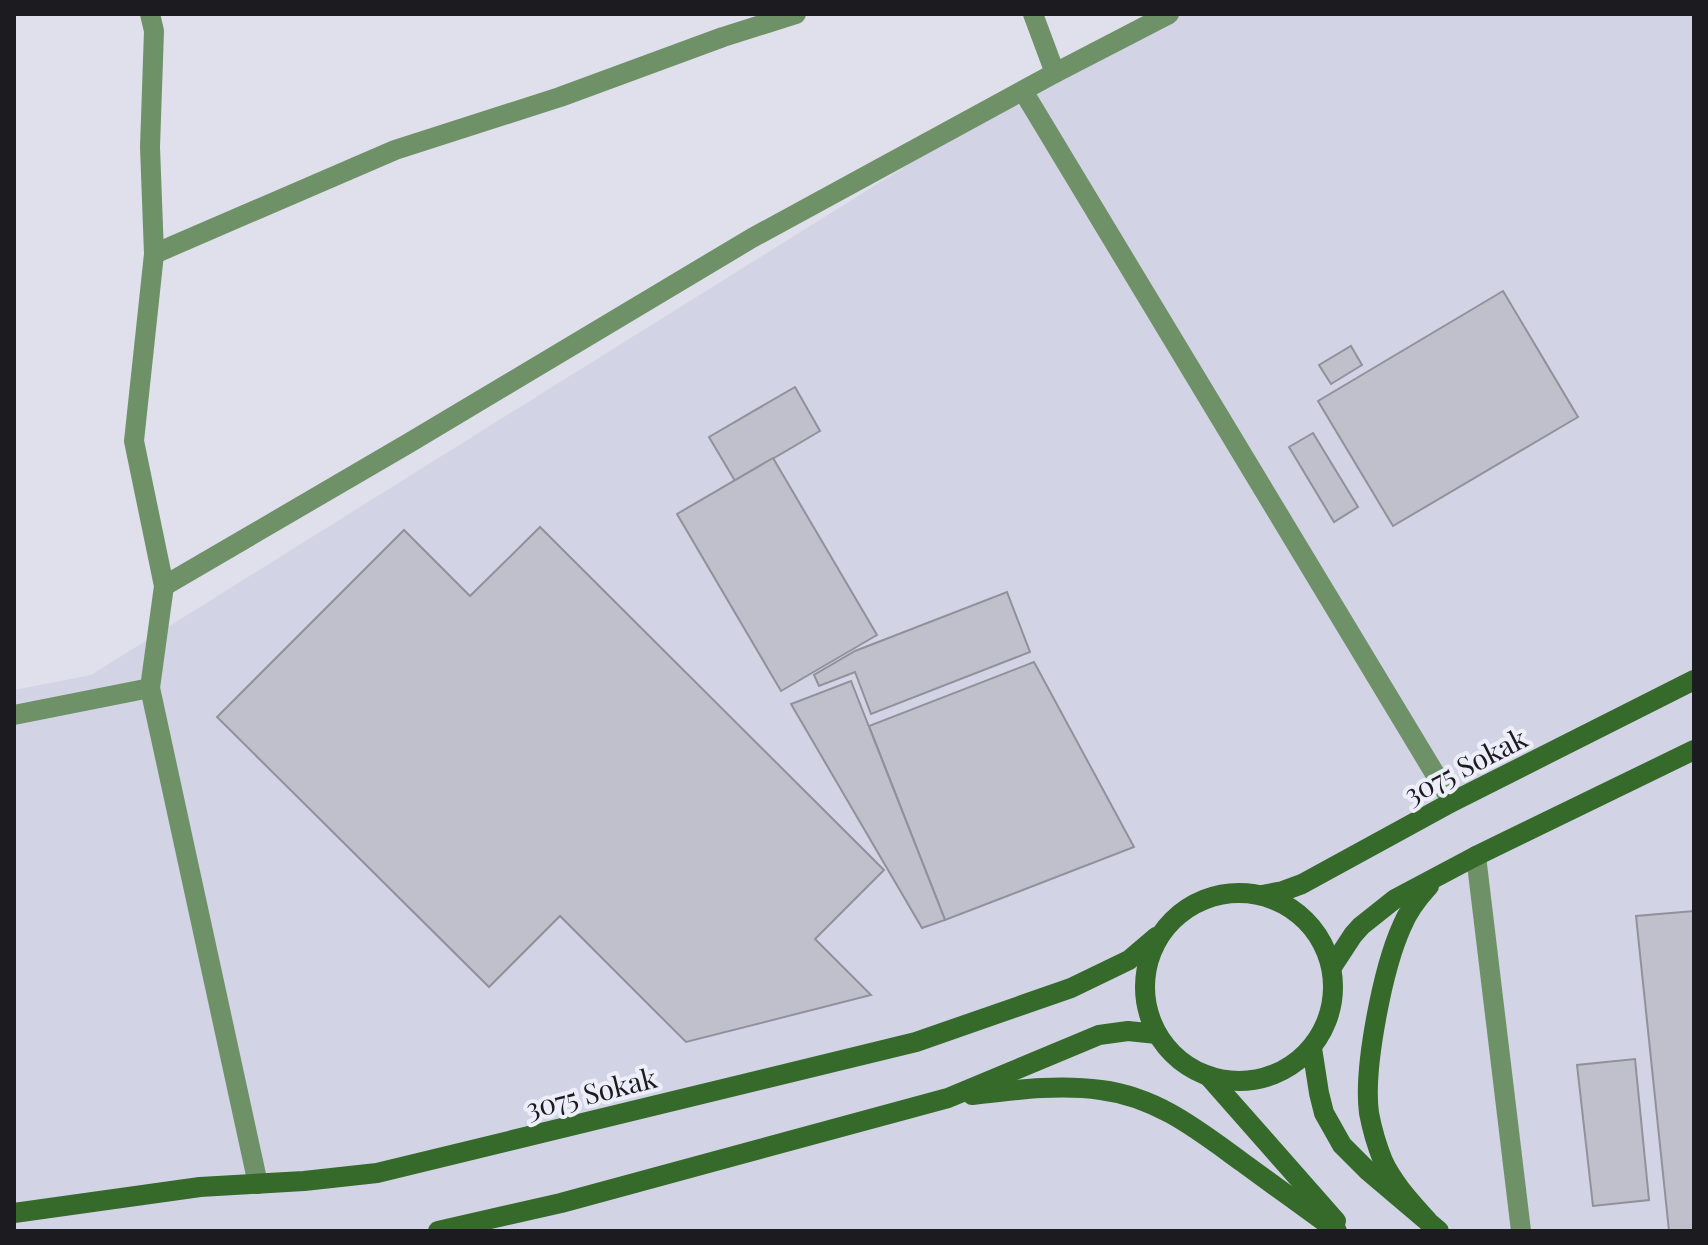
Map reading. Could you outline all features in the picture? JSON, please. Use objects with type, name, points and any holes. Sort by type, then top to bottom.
[{"type":"street","points":[[150,14],[154,31],[150,147],[154,254],[134,441],[164,586],[150,688],[258,1184]]},
{"type":"street","points":[[154,254],[395,150],[560,97],[723,37],[796,14]]},
{"type":"street","points":[[1033,14],[1055,73]]},
{"type":"street","points":[[164,586],[752,238],[1169,14]]},
{"type":"street","points":[[1023,91],[1452,802]]},
{"type":"street","name":"3075 Sokak","points":[[1260,896],[1302,884],[1452,802],[1694,680]]},
{"type":"street","points":[[14,715],[150,688]]},
{"type":"street","points":[[1332,967],[1361,926],[1395,899],[1694,750]]},
{"type":"street","points":[[1476,856],[1521,1231]]},
{"type":"street","points":[[1433,1226],[1399,1187],[1384,1163],[1369,1113],[1368,1092],[1379,1008],[1394,945],[1411,908],[1440,874]]},
{"type":"street","points":[[1209,1077],[1265,1079],[1291,1067],[1312,1048],[1327,1024],[1334,996],[1332,967],[1322,941],[1306,920],[1285,905],[1260,896],[1231,894],[1204,900],[1179,914],[1156,937],[1145,990],[1150,1018],[1163,1043],[1184,1063],[1209,1077],[1346,1231]]},
{"type":"street","name":"3075 Sokak","points":[[14,1213],[200,1187],[377,1173],[916,1042],[1071,988],[1129,960],[1156,937]]},
{"type":"street","points":[[438,1231],[561,1203],[948,1098],[1099,1035],[1128,1031],[1157,1034]]},
{"type":"street","points":[[1312,1048],[1324,1113],[1342,1145],[1433,1226]]},
{"type":"street","points":[[948,1098],[1061,1087],[1131,1096],[1178,1116],[1337,1231]]},
{"type":"shaded area","points":[[1169,14],[1694,14],[1694,1231],[14,1231],[14,690],[91,675],[1055,73]]},
{"type":"building","points":[[1503,291],[1578,417],[1393,526],[1318,401]]},
{"type":"building","points":[[1351,346],[1362,365],[1331,384],[1319,365]]},
{"type":"building","points":[[795,387],[820,431],[735,481],[709,437]]},
{"type":"building","points":[[1313,433],[1358,507],[1334,522],[1289,447]]},
{"type":"building","points":[[773,458],[877,635],[781,691],[677,514]]},
{"type":"building","points":[[540,527],[884,870],[815,939],[871,995],[686,1042],[560,916],[489,987],[217,717],[404,530],[470,596]]},
{"type":"building","points":[[1007,592],[1030,652],[871,714],[855,672],[819,686],[814,675],[855,651]]},
{"type":"building","points":[[1034,662],[1134,847],[945,920],[869,726]]},
{"type":"building","points":[[851,681],[945,920],[922,928],[791,704]]},
{"type":"building","points":[[1694,911],[1694,1231],[1669,1231],[1636,916]]},
{"type":"building","points":[[1635,1059],[1649,1200],[1593,1206],[1577,1065]]}]
